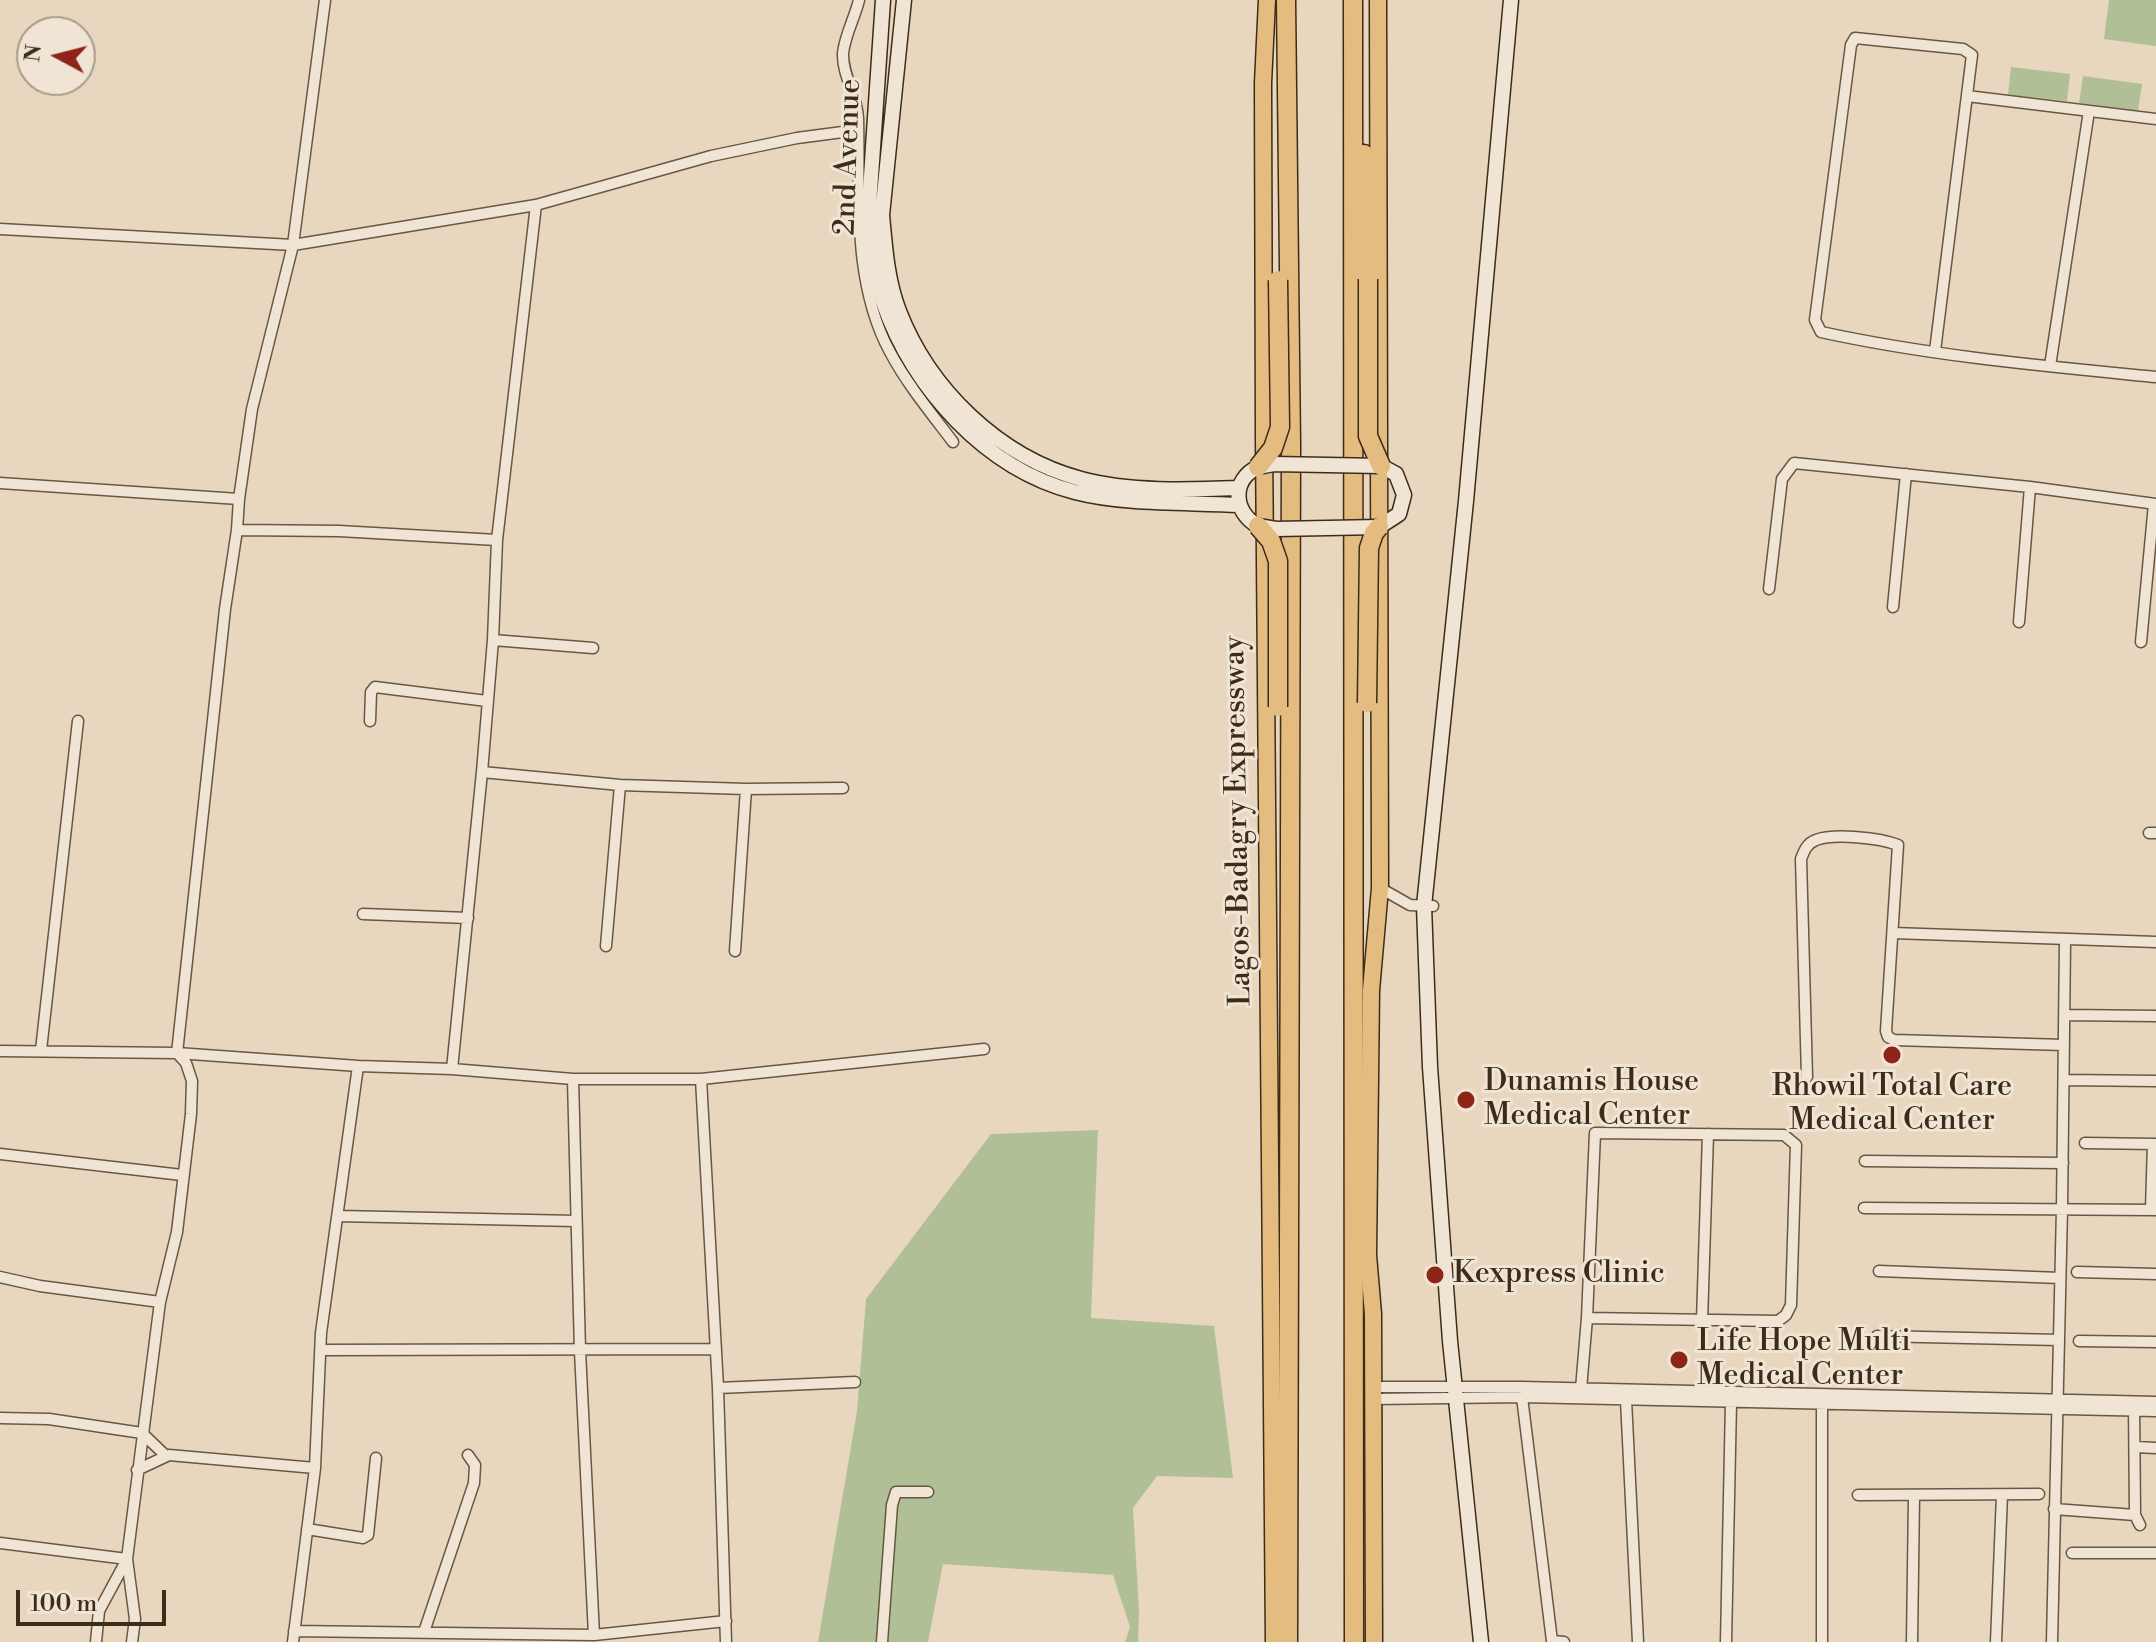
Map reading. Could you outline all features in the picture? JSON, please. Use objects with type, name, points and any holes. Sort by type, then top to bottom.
[{"type":"highway","points":[[1258,467],[1273,448],[1280,427],[1277,179],[1285,0]]},
{"type":"highway","name":"Lagos-Badagry Expressway","points":[[1285,0],[1291,444],[1288,1642]]},
{"type":"highway","points":[[1354,0],[1362,100],[1368,279],[1368,436],[1381,466]]},
{"type":"highway","points":[[1354,0],[1354,1642]]},
{"type":"highway","points":[[1258,526],[1271,541],[1278,561],[1280,870],[1291,1094]]},
{"type":"highway","points":[[1352,1072],[1364,868],[1369,548],[1379,527]]},
{"type":"main road","name":"Lagos-Badagry Expressway","points":[[1267,0],[1263,83],[1264,440],[1274,1642]]},
{"type":"main road","points":[[1374,1642],[1373,1314],[1368,1255],[1371,990],[1380,888],[1378,0]]},
{"type":"street","points":[[132,1642],[135,1619],[127,1559],[160,1302],[177,1232],[191,1114],[192,1081],[186,1063],[177,1053],[225,609],[252,409],[293,245],[325,0]]},
{"type":"street","points":[[859,0],[843,52],[845,72],[858,113],[862,258],[871,303],[889,351],[953,442]]},
{"type":"street","name":"2nd Avenue","points":[[883,0],[869,206],[872,259],[882,300],[916,373],[963,418],[994,454],[1035,477],[1074,492],[1112,498],[1239,505]]},
{"type":"street","name":"2nd Avenue","points":[[904,0],[882,215],[885,249],[890,281],[900,312],[963,418],[1044,466],[1079,479],[1115,486],[1239,488]]},
{"type":"street","points":[[1481,1642],[1430,1067],[1429,906],[1514,0]]},
{"type":"street","points":[[1935,351],[1972,55],[1963,49],[1855,38],[1851,45],[1815,320],[1821,332],[1935,351],[2156,377]]},
{"type":"street","points":[[1967,96],[2156,119]]},
{"type":"street","points":[[2050,366],[2089,111]]},
{"type":"street","points":[[0,229],[293,245],[536,205],[711,156],[797,138],[858,130]]},
{"type":"street","points":[[452,1069],[482,772],[493,640],[497,540],[536,205]]},
{"type":"street","points":[[1769,589],[1782,479],[1794,463],[2030,487],[2155,504],[2141,642]]},
{"type":"street","points":[[1274,464],[1381,466],[1396,474],[1404,495],[1399,514],[1379,527],[1276,529],[1258,526],[1245,516],[1239,505],[1239,488],[1245,476],[1258,467],[1274,464]]},
{"type":"street","points":[[1893,607],[1906,474]]},
{"type":"street","points":[[0,483],[239,499]]},
{"type":"street","points":[[2019,622],[2030,487]]},
{"type":"street","points":[[237,530],[339,531],[497,540]]},
{"type":"street","points":[[493,640],[593,648]]},
{"type":"street","points":[[370,721],[371,692],[375,687],[487,701]]},
{"type":"street","points":[[41,1050],[78,721]]},
{"type":"street","points":[[482,772],[620,785],[843,788]]},
{"type":"street","points":[[606,946],[620,785]]},
{"type":"street","points":[[735,951],[746,789]]},
{"type":"street","points":[[1807,1077],[1801,859],[1814,840],[1871,837],[1898,845],[1888,1037],[1894,1040],[2064,1045]]},
{"type":"street","points":[[1380,888],[1410,905],[1429,906]]},
{"type":"street","points":[[363,914],[468,918]]},
{"type":"street","points":[[1893,933],[2156,942]]},
{"type":"street","points":[[2052,1642],[2065,1080],[2065,941]]},
{"type":"street","points":[[2065,1015],[2156,1016]]},
{"type":"street","points":[[0,1051],[177,1053],[573,1079],[701,1079],[984,1049]]},
{"type":"street","points":[[358,1066],[321,1333],[315,1468],[294,1637],[424,1632],[594,1635],[726,1621]]},
{"type":"street","points":[[573,1079],[580,1351],[594,1635]]},
{"type":"street","points":[[701,1079],[718,1388],[726,1642]]},
{"type":"street","points":[[2065,1080],[2156,1081]]},
{"type":"street","points":[[1581,1389],[1595,1133],[1784,1135],[1796,1145],[1791,1305],[1786,1315],[1778,1321],[1587,1318]]},
{"type":"street","points":[[1702,1321],[1708,1134]]},
{"type":"street","points":[[1864,1208],[2154,1210],[2155,1144],[2085,1143]]},
{"type":"street","points":[[0,1154],[182,1175]]},
{"type":"street","points":[[1865,1161],[2063,1163]]},
{"type":"street","points":[[338,1216],[576,1221]]},
{"type":"street","points":[[1879,1271],[2060,1278]]},
{"type":"street","points":[[2077,1272],[2156,1274]]},
{"type":"street","points":[[0,1277],[40,1286],[160,1302]]},
{"type":"street","points":[[1877,1336],[2059,1340]]},
{"type":"street","points":[[2079,1341],[2156,1342]]},
{"type":"street","points":[[322,1350],[716,1349]]},
{"type":"street","points":[[718,1388],[855,1382]]},
{"type":"street","points":[[1374,1393],[1581,1389],[2057,1404],[2134,1407],[2156,1411]]},
{"type":"street","points":[[1460,1392],[1522,1397],[1822,1404],[2057,1404]]},
{"type":"street","points":[[1460,1392],[1490,1642]]},
{"type":"street","points":[[1522,1397],[1552,1641],[1564,1642]]},
{"type":"street","points":[[1626,1400],[1638,1642]]},
{"type":"street","points":[[1726,1642],[1731,1402]]},
{"type":"street","points":[[2134,1407],[2156,1402]]},
{"type":"street","points":[[1822,1404],[1822,1642]]},
{"type":"street","points":[[2054,1509],[2138,1520],[2134,1407]]},
{"type":"street","points":[[0,1418],[49,1419],[142,1433],[165,1455]]},
{"type":"street","points":[[2135,1447],[2156,1448]]},
{"type":"street","points":[[137,1470],[165,1455],[315,1468]]},
{"type":"street","points":[[424,1632],[474,1483],[475,1465],[468,1455]]},
{"type":"street","points":[[307,1529],[363,1538],[368,1535],[376,1458]]},
{"type":"street","points":[[882,1642],[892,1505],[896,1492],[928,1492]]},
{"type":"street","points":[[1858,1495],[2039,1494]]},
{"type":"street","points":[[1996,1642],[2002,1495]]},
{"type":"street","points":[[1912,1642],[1914,1496]]},
{"type":"street","points":[[0,1543],[127,1559]]},
{"type":"street","points":[[2072,1553],[2156,1553]]},
{"type":"street","points":[[96,1642],[99,1611],[127,1559]]},
{"type":"green space","points":[[2109,0],[2156,0],[2156,46],[2104,39]]},
{"type":"green space","points":[[2011,67],[2070,74],[2067,101],[2008,95]]},
{"type":"green space","points":[[2083,76],[2142,84],[2138,111],[2079,103]]},
{"type":"green space","points":[[1098,1130],[1091,1318],[1214,1326],[1233,1478],[1157,1476],[1133,1508],[1138,1642],[1125,1642],[1130,1627],[1113,1575],[943,1564],[928,1642],[818,1642],[857,1411],[866,1299],[991,1134]]},
{"type":"place","name":"Rhowil Total Care Medical Center","points":[[1892,1055]]},
{"type":"place","name":"Dunamis House Medical Center","points":[[1466,1100]]},
{"type":"place","name":"Kexpress Clinic","points":[[1435,1275]]},
{"type":"place","name":"Life Hope Multi Medical Center","points":[[1679,1360]]}]
